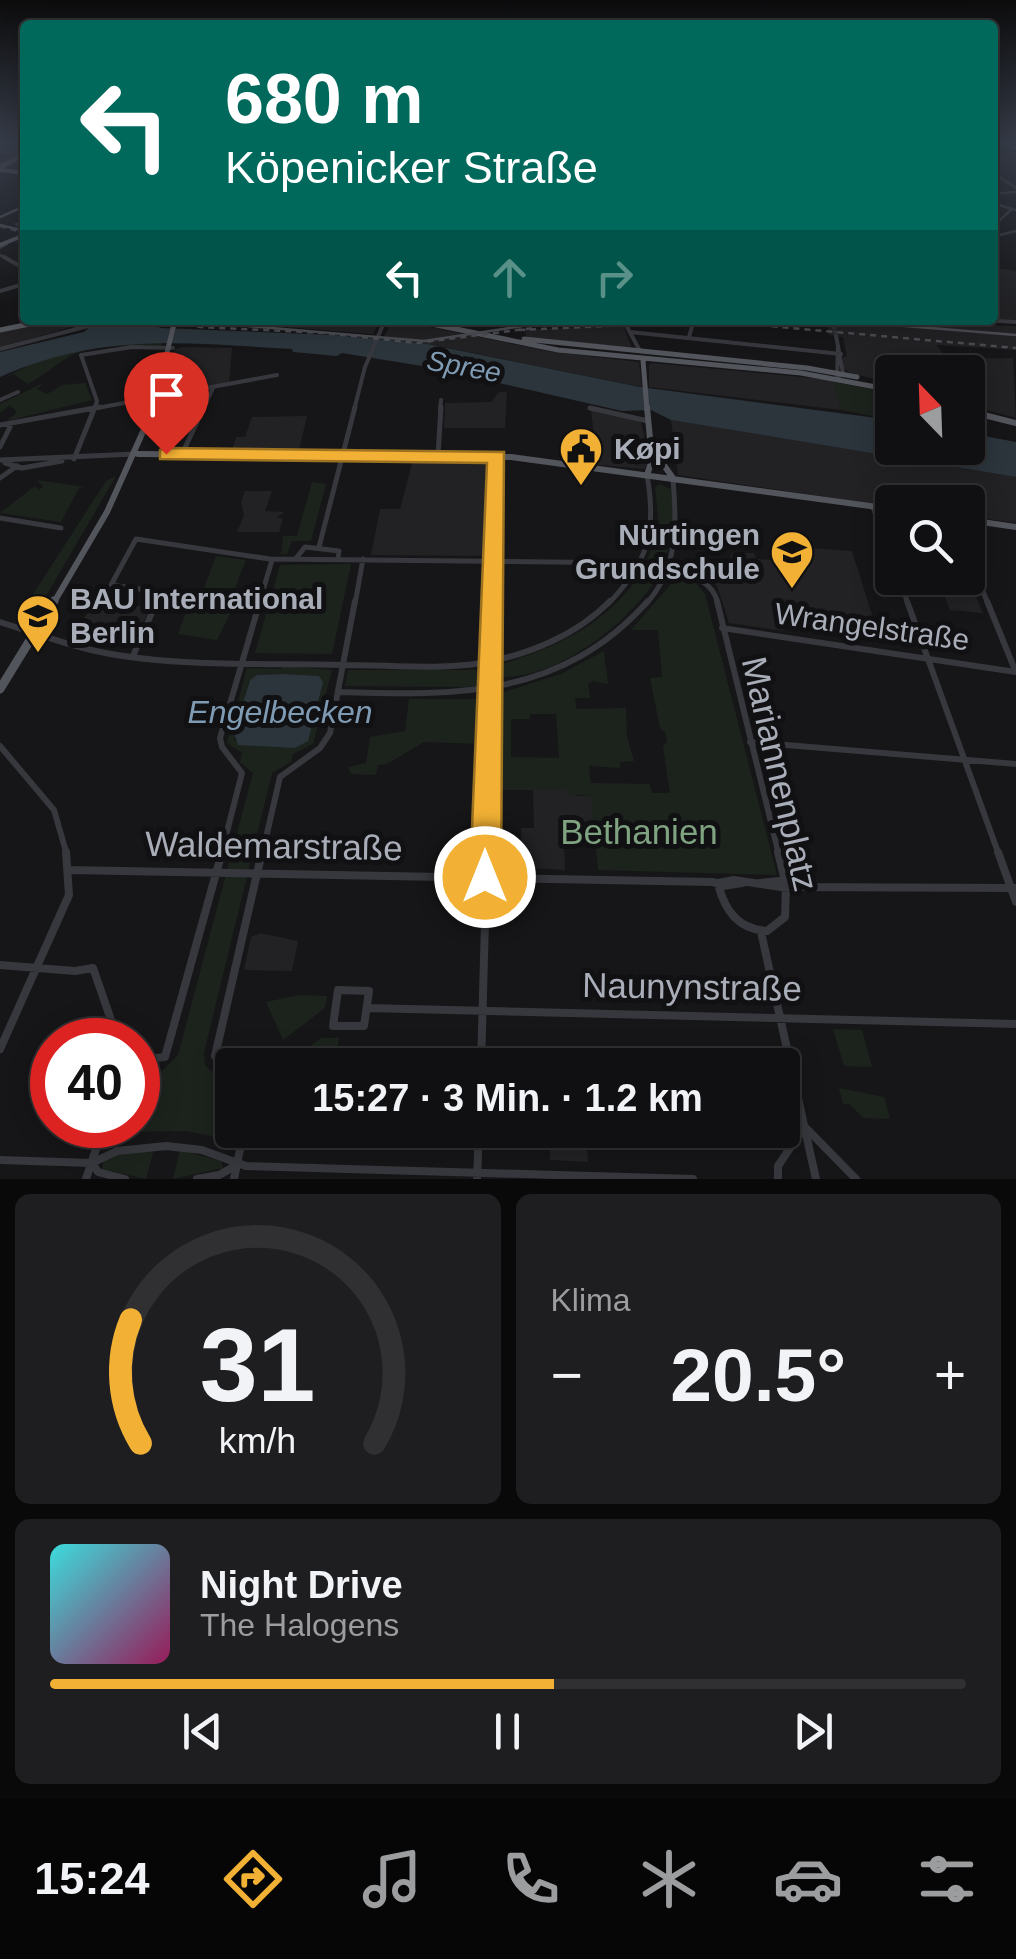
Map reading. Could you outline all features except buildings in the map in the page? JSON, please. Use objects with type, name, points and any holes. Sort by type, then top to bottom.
[{"type":"main road","points":[[0,690],[138,454],[172,357],[173,325]]},
{"type":"main road","points":[[440,325],[643,361],[838,375],[875,384]]},
{"type":"main road","points":[[454,325],[508,337],[875,382]]},
{"type":"main road","points":[[640,351],[652,460],[648,475]]},
{"type":"main road","points":[[985,413],[1016,421]]},
{"type":"main road","points":[[650,446],[673,478]]},
{"type":"main road","points":[[138,454],[497,457],[873,506]]},
{"type":"main road","points":[[985,522],[1016,526]]},
{"type":"street","points":[[16,224],[20,229]]},
{"type":"street","points":[[0,349],[85,325]]},
{"type":"street","points":[[319,548],[369,358],[383,325]]},
{"type":"street","points":[[626,325],[640,351]]},
{"type":"street","points":[[689,338],[691,325]]},
{"type":"street","points":[[630,332],[839,354]]},
{"type":"street","points":[[836,336],[838,375]]},
{"type":"street","points":[[74,458],[97,401],[81,355],[125,348],[171,347]]},
{"type":"street","points":[[0,425],[277,375]]},
{"type":"street","points":[[182,454],[212,388]]},
{"type":"street","points":[[0,400],[18,392]]},
{"type":"street","points":[[438,455],[441,400]]},
{"type":"street","points":[[590,408],[648,421]]},
{"type":"street","points":[[0,447],[12,422]]},
{"type":"street","points":[[0,460],[16,467],[90,456],[138,454]]},
{"type":"street","points":[[482,1048],[497,457]]},
{"type":"street","points":[[0,460],[74,458]]},
{"type":"street","points":[[0,478],[21,460]]},
{"type":"street","points":[[0,622],[88,650],[133,656],[459,666],[490,661],[543,644],[583,623],[620,592],[640,563],[652,521],[648,475]]},
{"type":"street","points":[[338,692],[454,694],[490,689],[552,670],[604,643],[644,607],[667,573],[680,527],[673,478]]},
{"type":"street","points":[[873,506],[875,512]]},
{"type":"street","points":[[0,518],[61,528]]},
{"type":"street","points":[[133,656],[161,590],[115,588],[112,583],[136,539],[273,558],[640,563]]},
{"type":"street","points":[[296,558],[305,547],[334,548],[339,552],[338,558]]},
{"type":"street","points":[[160,1058],[165,1058],[242,776],[220,742],[273,558]]},
{"type":"street","points":[[217,1048],[282,774],[325,745],[363,559]]},
{"type":"street","name":"Mariannenplatz","points":[[667,573],[696,576],[710,588],[716,604],[786,885],[785,917],[777,926],[760,932],[742,925],[729,913],[718,883]]},
{"type":"street","points":[[904,595],[1016,902]]},
{"type":"street","points":[[985,595],[1016,672]]},
{"type":"street","name":"Wrangelstraße","points":[[722,628],[1016,672]]},
{"type":"street","points":[[750,742],[1016,764]]},
{"type":"street","points":[[0,746],[54,810],[66,844],[70,895],[0,1049]]},
{"type":"street","name":"Waldemarstraße","points":[[69,870],[258,870],[729,886],[1014,888]]},
{"type":"street","points":[[760,932],[816,1179]]},
{"type":"street","points":[[0,965],[75,971],[92,968],[110,1018]]},
{"type":"street","name":"Naunynstraße","points":[[338,990],[368,991],[367,1008],[364,1026],[333,1026],[338,990]]},
{"type":"street","name":"Naunynstraße","points":[[367,1008],[1016,1024]]},
{"type":"street","points":[[778,1179],[778,1166],[804,1127]]},
{"type":"street","points":[[804,1127],[814,1132],[856,1179]]},
{"type":"street","points":[[0,1160],[92,1163],[117,1151],[166,1146],[202,1150],[237,1165],[477,1176],[693,1179]]},
{"type":"street","points":[[86,1179],[97,1148]]},
{"type":"street","points":[[234,1179],[240,1148]]},
{"type":"street","points":[[477,1176],[478,1148]]},
{"type":"street","points":[[92,1163],[98,1172],[125,1179]]},
{"type":"street","points":[[197,1179],[237,1165]]},
{"type":"shaded area","points":[[998,268],[1016,271],[1016,320],[998,319]]},
{"type":"shaded area","points":[[29,325],[74,326],[0,348],[0,331]]},
{"type":"shaded area","points":[[260,325],[378,325],[373,334]]},
{"type":"shaded area","points":[[391,325],[419,325],[553,352],[639,362],[642,387],[434,345],[381,341]]},
{"type":"shaded area","points":[[623,325],[632,348],[527,338],[524,330]]},
{"type":"shaded area","points":[[828,325],[1016,326],[1016,350],[936,345],[945,355],[875,355],[875,379],[844,368],[843,357],[847,357],[843,337],[829,335]]},
{"type":"shaded area","points":[[232,348],[229,383],[164,391],[175,349]]},
{"type":"shaded area","points":[[985,358],[1013,358],[1016,418],[985,410]]},
{"type":"shaded area","points":[[652,363],[833,380],[841,410],[649,387]]},
{"type":"shaded area","points":[[499,392],[507,392],[505,428],[444,428],[445,403],[491,402]]},
{"type":"shaded area","points":[[591,411],[641,421],[649,460],[645,469],[598,465]]},
{"type":"shaded area","points":[[307,416],[299,450],[232,450],[236,437],[245,437],[252,417]]},
{"type":"shaded area","points":[[671,420],[875,454],[875,465],[943,465],[1016,477],[1016,523],[985,518],[985,485],[875,485],[875,504],[678,475]]},
{"type":"shaded area","points":[[413,460],[491,462],[488,556],[371,555],[380,509],[400,509]]},
{"type":"shaded area","points":[[245,491],[272,491],[265,511],[285,512],[277,517],[283,519],[279,532],[237,532],[244,515],[241,502]]},
{"type":"shaded area","name":"Nürtingen Grundschule","points":[[807,548],[852,551],[873,618],[781,607],[784,631],[729,623],[717,586],[701,572],[723,573],[732,553],[754,553],[756,559],[774,560],[773,552],[807,554]]},
{"type":"shaded area","points":[[944,595],[975,595],[983,613],[950,610]]},
{"type":"shaded area","points":[[133,606],[151,606],[133,644],[100,646],[72,639],[89,610],[130,612]]},
{"type":"shaded area","points":[[533,790],[567,790],[577,796],[592,796],[596,844],[588,844],[586,824],[576,824],[577,844],[564,845],[565,870],[522,868],[521,828],[534,828]]},
{"type":"shaded area","points":[[260,933],[298,941],[292,971],[244,970],[251,937]]},
{"type":"shaded area","points":[[550,1148],[587,1148],[588,1162],[550,1160]]},
{"type":"green space","points":[[126,343],[162,343],[161,346],[104,347]]},
{"type":"green space","points":[[88,350],[67,358],[27,384],[14,374],[0,380],[46,357]]},
{"type":"green space","points":[[833,382],[875,390],[875,417],[841,410]]},
{"type":"green space","points":[[43,383],[37,389],[47,394],[62,385],[85,383],[92,400],[7,421],[17,412],[10,405],[0,413],[0,404]]},
{"type":"green space","points":[[116,476],[35,615],[19,616],[106,481]]},
{"type":"green space","points":[[37,480],[85,487],[79,488],[61,522],[0,513],[35,486],[39,490],[43,487]]},
{"type":"green space","points":[[312,482],[326,484],[311,541],[292,541],[287,554],[278,554],[282,551],[283,536],[297,536]]},
{"type":"green space","points":[[659,484],[671,489],[673,511],[670,542],[659,573],[653,571],[654,567],[645,568],[659,524],[655,488]]},
{"type":"green space","points":[[216,556],[246,560],[235,588],[204,588]]},
{"type":"green space","points":[[351,564],[332,654],[255,653],[280,565]]},
{"type":"green space","points":[[643,570],[658,576],[630,611],[592,644],[547,668],[504,677],[502,664],[582,630],[615,604]]},
{"type":"green space","name":"Bethanien","points":[[680,580],[696,583],[705,594],[777,875],[598,870],[591,796],[567,794],[566,790],[496,790],[498,694],[561,674],[604,651],[608,684],[588,684],[590,698],[575,698],[576,709],[626,708],[627,737],[634,761],[620,762],[620,768],[589,766],[591,783],[650,784],[652,793],[670,793],[663,746],[667,742],[660,728],[650,678],[662,677],[658,630],[631,630],[671,584]],"holes":[[[556,714],[559,758],[511,757],[511,719]]]},
{"type":"green space","points":[[189,605],[250,607],[248,613],[231,612],[217,640],[178,634]]},
{"type":"green space","points":[[247,668],[332,670],[313,744],[293,754],[291,762],[272,773],[204,1053],[205,1065],[215,1071],[215,1137],[160,1131],[160,1072],[178,1055],[253,773],[240,762],[242,753],[227,743]],"holes":[[[257,675],[318,676],[323,682],[234,741],[249,681]]]},
{"type":"green space","points":[[348,670],[476,670],[480,681],[478,686],[464,687],[345,686]]},
{"type":"green space","points":[[409,699],[483,699],[482,744],[424,742],[387,764],[378,765],[376,775],[351,774],[348,767],[366,763],[370,737],[405,731]]},
{"type":"green space","points":[[299,995],[327,996],[325,1008],[283,1040],[266,1002]]},
{"type":"green space","points":[[833,1029],[862,1030],[872,1067],[844,1066]]},
{"type":"green space","points":[[321,1038],[339,1038],[338,1048],[308,1048]]},
{"type":"green space","points":[[839,1088],[884,1097],[890,1119],[864,1118],[849,1104],[843,1104]]},
{"type":"green space","points":[[154,1149],[146,1179],[102,1169],[104,1157]]},
{"type":"green space","points":[[180,1150],[221,1161],[223,1168],[173,1179]]},
{"type":"water","name":"Spree","points":[[97,325],[153,325],[427,344],[640,387],[875,418],[875,454],[671,420],[651,410],[622,411],[434,368],[342,353],[337,356],[292,349],[144,344],[73,353],[0,377],[0,352],[84,332]]},
{"type":"water","points":[[985,436],[1016,442],[1016,477],[943,465],[985,465]]},
{"type":"water","name":"Engelbecken","points":[[257,675],[319,676],[323,682],[308,741],[295,748],[238,745],[234,733],[250,680]]},
{"type":"tunnel","points":[[834,325],[836,336]]},
{"type":"tram line","points":[[0,217],[20,208]]},
{"type":"tram line","points":[[0,225],[20,230]]},
{"type":"tram line","points":[[236,325],[424,341],[529,325]]},
{"type":"tram line","points":[[893,325],[1016,335]]},
{"type":"railway","points":[[0,226],[20,232]]},
{"type":"railway","points":[[190,325],[417,343],[533,328]]},
{"type":"railway","points":[[519,330],[626,325]]},
{"type":"railway","points":[[757,325],[1016,348]]},
{"type":"place","name":"Køpi","points":[[581,487]]},
{"type":"place","name":"Nürtingen Grundschule","points":[[792,590]]},
{"type":"place","name":"BAU International Berlin","points":[[38,654]]},
{"type":"route","points":[[166,454],[497,457],[485,877]]}]
